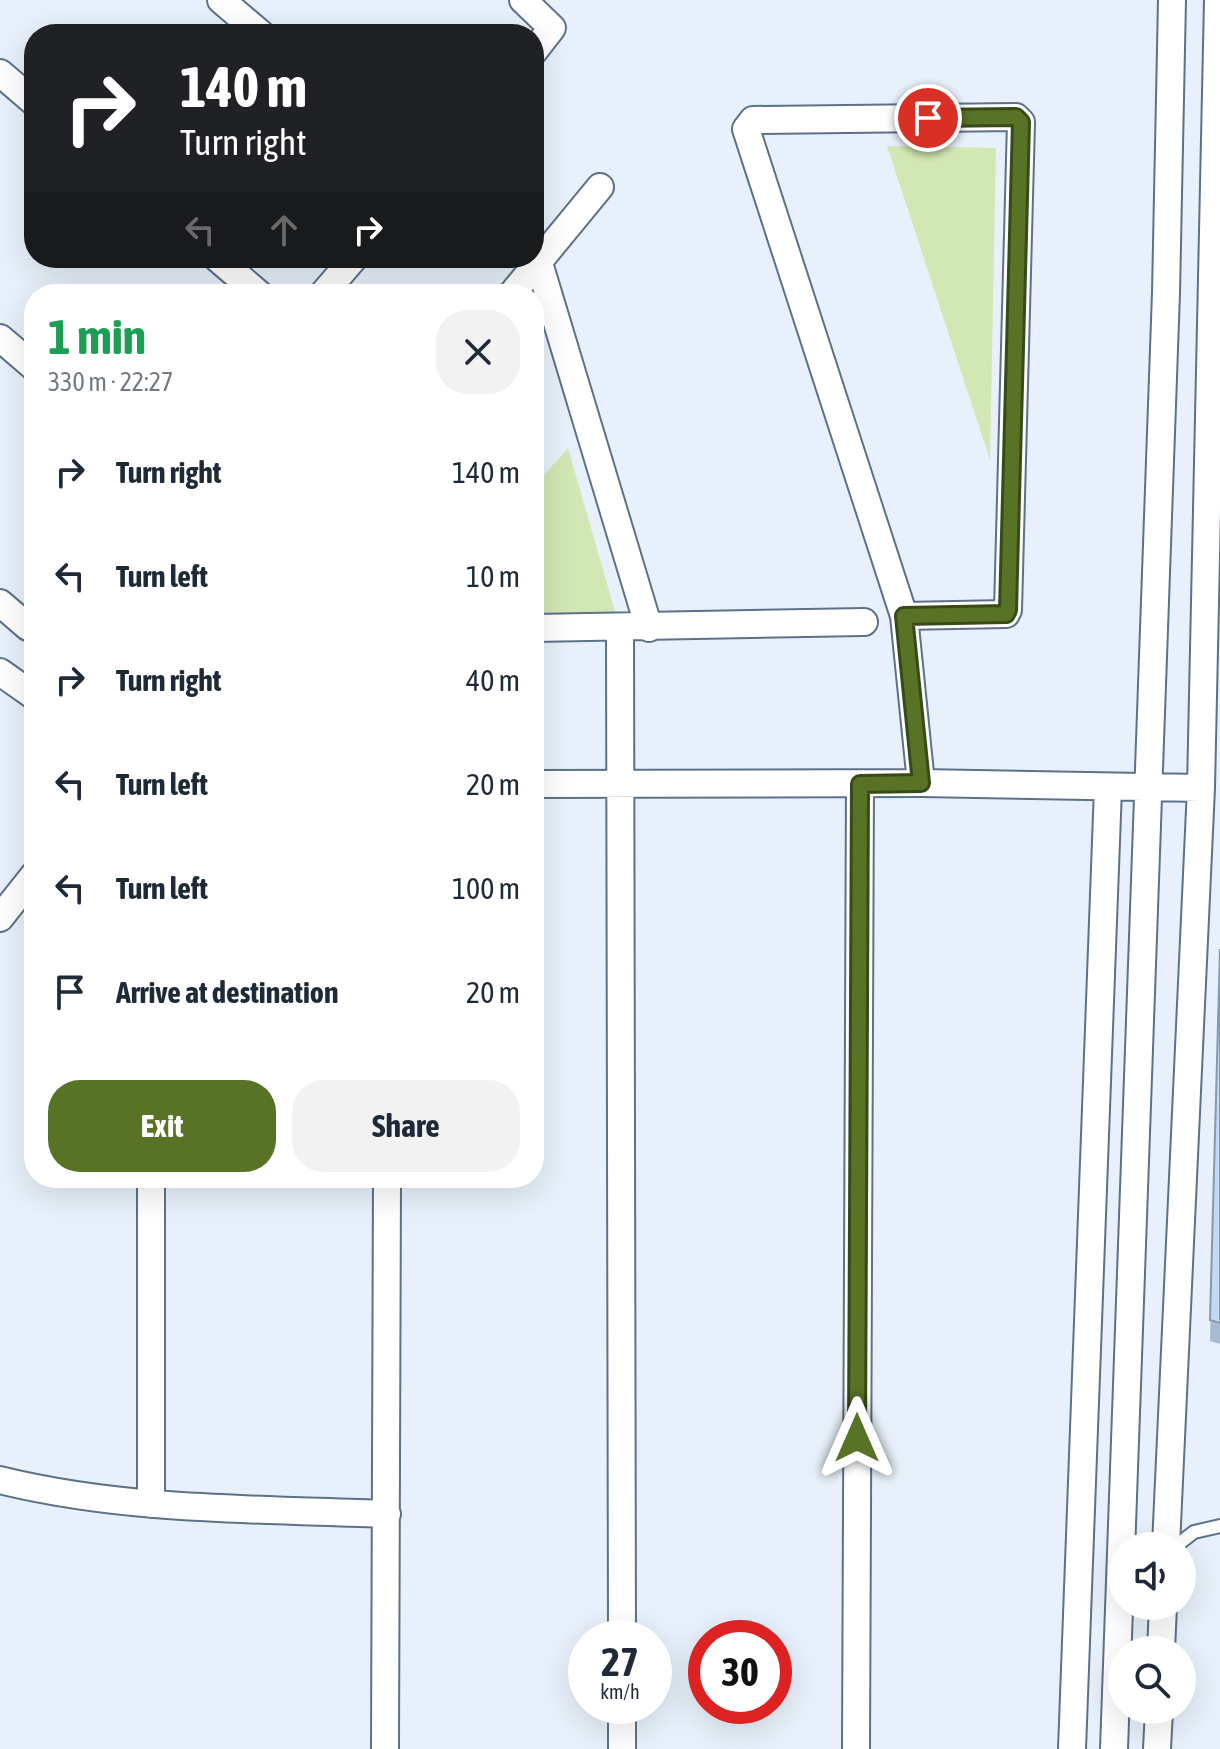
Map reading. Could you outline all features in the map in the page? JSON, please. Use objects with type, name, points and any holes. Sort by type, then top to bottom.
[{"type":"street","points":[[221,0],[249,24]]},
{"type":"street","points":[[523,0],[552,28],[544,38]]},
{"type":"street","points":[[1114,1749],[1172,0]]},
{"type":"street","points":[[1167,1532],[1201,788],[1218,0]]},
{"type":"street","points":[[0,73],[24,93]]},
{"type":"street","points":[[904,616],[1006,614],[1008,610],[1021,122],[1016,117],[753,120],[746,129],[904,616],[921,783]]},
{"type":"street","points":[[544,257],[600,187]]},
{"type":"street","points":[[229,268],[247,284]]},
{"type":"street","points":[[332,284],[345,268]]},
{"type":"street","points":[[521,284],[535,268]]},
{"type":"street","points":[[541,268],[649,628]]},
{"type":"street","points":[[0,338],[24,358]]},
{"type":"street","points":[[0,603],[24,624]]},
{"type":"street","points":[[544,628],[864,622]]},
{"type":"street","points":[[620,628],[622,1620]]},
{"type":"street","points":[[0,672],[24,689]]},
{"type":"street","points":[[544,784],[921,783],[1201,788]]},
{"type":"street","points":[[856,1749],[860,784]]},
{"type":"street","points":[[1072,1749],[1108,788]]},
{"type":"street","points":[[0,918],[24,888]]},
{"type":"street","points":[[151,1188],[151,1504]]},
{"type":"street","points":[[385,1749],[387,1188]]},
{"type":"street","points":[[0,1480],[54,1493],[151,1504],[387,1514]]},
{"type":"street","points":[[622,1724],[622,1749]]},
{"type":"street","points":[[1157,1749],[1158,1724]]},
{"type":"lane","points":[[1194,1532],[1220,1526]]},
{"type":"green space","points":[[887,146],[996,148],[990,460]]},
{"type":"green space","points":[[568,448],[616,615],[544,615],[544,475]]},
{"type":"building","points":[[1220,949],[1220,1323],[1210,1320]]},
{"type":"route","points":[[857,1438],[860,784],[921,783],[904,616],[1008,613],[1021,122],[1016,117],[928,118]]}]
